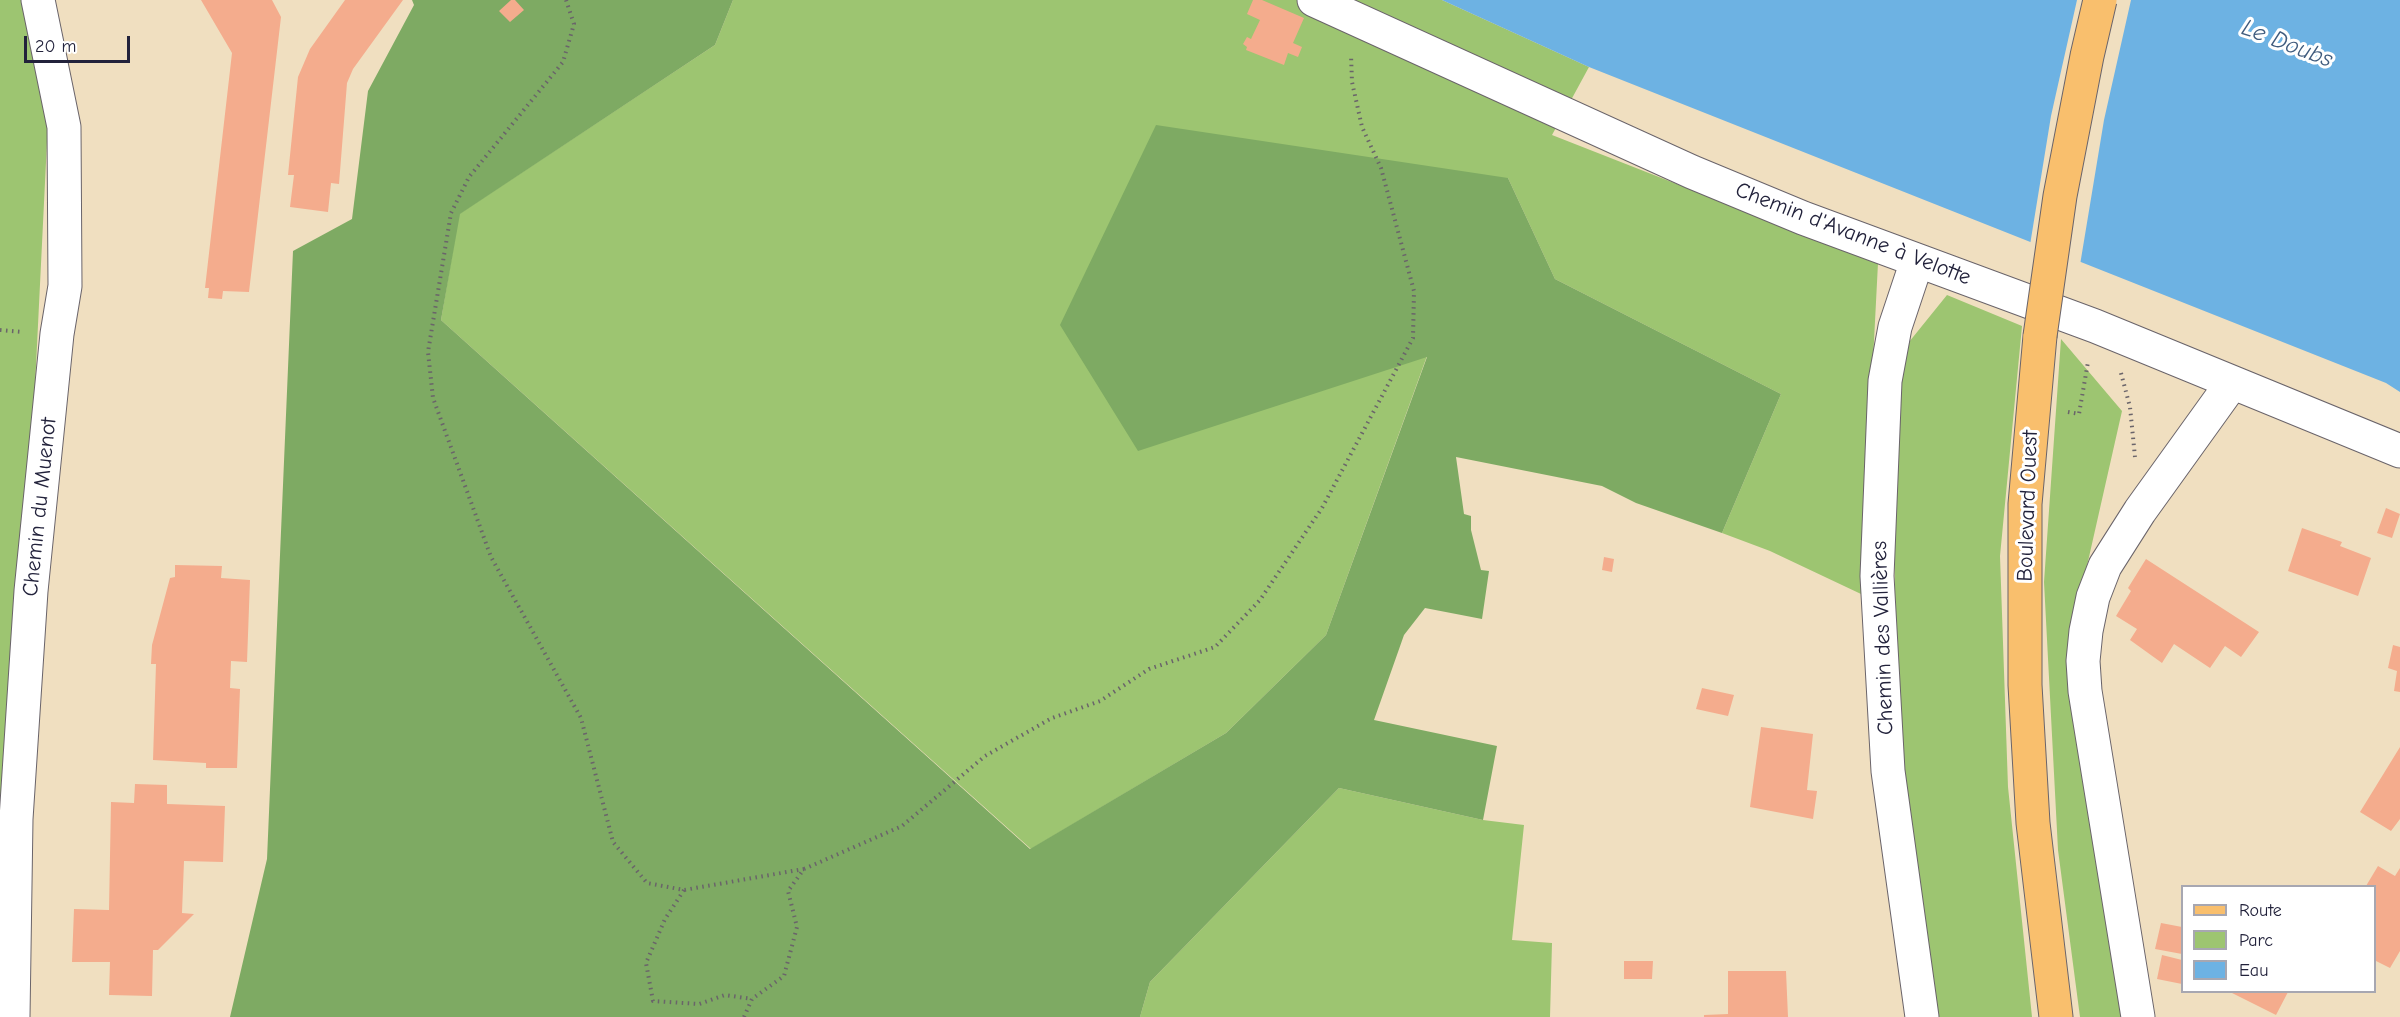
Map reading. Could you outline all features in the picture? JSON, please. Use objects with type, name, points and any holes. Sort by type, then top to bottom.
[{"type":"main road","name":"Boulevard Ouest","points":[[2056,1017],[2034,833],[2025,685],[2025,504],[2040,336],[2060,196],[2100,0]]},
{"type":"street","name":"Chemin du Muenot","points":[[13,1017],[16,819],[31,591],[57,334],[65,286],[64,127],[39,0]]},
{"type":"street","name":"Chemin d'Avanne à Velotte","points":[[1314,0],[1692,172],[1917,261],[1968,277],[2095,326],[2400,451]]},
{"type":"street","name":"Chemin des Vallières","points":[[1917,261],[1895,327],[1885,381],[1877,576],[1888,771],[1922,1017]]},
{"type":"street","points":[[2138,1017],[2085,691],[2083,661],[2093,597],[2105,566],[2140,511],[2232,383]]},
{"type":"path","points":[[566,0],[574,24],[563,62],[469,177],[451,213],[428,352],[433,398],[491,557],[581,718],[613,842],[647,883],[684,890],[804,869],[902,826],[985,756],[1052,718],[1100,701],[1149,669],[1215,647],[1260,600],[1322,508],[1413,338],[1414,291],[1381,168],[1362,127],[1352,82],[1348,15]]},
{"type":"path","points":[[2061,412],[2079,414],[2095,326]]},
{"type":"path","points":[[2095,326],[2117,359],[2130,407],[2140,511]]},
{"type":"path","points":[[744,1017],[752,999],[784,976],[797,927],[788,891],[804,869]]},
{"type":"path","points":[[684,890],[665,919],[646,963],[653,1001],[699,1004],[725,995],[752,999]]},
{"type":"green space","points":[[0,0],[22,0],[49,101],[4,1017],[0,1017]]},
{"type":"green space","points":[[412,0],[733,0],[715,45],[460,214],[441,320],[1030,849],[1226,733],[1326,635],[1427,357],[1138,451],[1060,325],[1156,125],[1508,178],[1555,279],[1781,394],[1722,533],[1636,503],[1602,486],[1456,457],[1464,514],[1471,516],[1471,530],[1481,570],[1489,571],[1482,619],[1425,608],[1404,635],[1374,720],[1497,746],[1483,820],[1339,788],[1150,982],[1140,1017],[230,1017],[267,859],[293,251],[352,219],[368,91],[414,5]]},
{"type":"green space","points":[[733,0],[1442,0],[1589,67],[1552,135],[1878,263],[1861,594],[1770,551],[1722,533],[1781,394],[1555,279],[1508,178],[1427,356],[1326,635],[1226,733],[1031,849],[441,320],[459,214],[715,45]]},
{"type":"green space","points":[[1947,295],[2022,326],[2000,556],[2008,787],[2032,1017],[1939,1017],[1897,723],[1893,453],[1905,347]]},
{"type":"green space","points":[[2061,339],[2122,411],[2070,641],[2125,1017],[2080,1017],[2058,850],[2044,582]]},
{"type":"green space","points":[[1339,788],[1483,820],[1524,825],[1512,940],[1552,943],[1550,1017],[1140,1017],[1150,982]]},
{"type":"water","name":"Le Doubs","points":[[1442,0],[2400,0],[2400,392],[2386,383],[1589,67]]},
{"type":"pier","points":[[2077,0],[2131,0],[2104,120],[2080,265],[2030,245],[2051,116]]},
{"type":"building","points":[[201,0],[272,0],[281,17],[249,292],[223,291],[222,299],[208,298],[209,288],[205,288],[232,53]]},
{"type":"building","points":[[345,0],[403,0],[353,69],[347,83],[339,184],[331,183],[328,212],[290,207],[294,175],[288,175],[298,77],[310,49]]},
{"type":"building","points":[[511,0],[515,0],[524,10],[510,22],[499,11]]},
{"type":"building","points":[[1253,0],[1262,0],[1304,18],[1293,43],[1302,47],[1298,57],[1288,53],[1284,65],[1246,50],[1247,47],[1243,44],[1247,37],[1251,39],[1260,20],[1247,14]]},
{"type":"building","points":[[2386,508],[2400,514],[2392,538],[2377,533]]},
{"type":"building","points":[[2302,528],[2342,542],[2340,546],[2371,558],[2358,596],[2288,571]]},
{"type":"building","points":[[1604,557],[1614,559],[1612,572],[1602,570]]},
{"type":"building","points":[[2146,559],[2259,632],[2241,657],[2225,646],[2210,668],[2174,644],[2162,663],[2130,640],[2137,629],[2116,616],[2131,591],[2128,588]]},
{"type":"building","points":[[175,565],[222,566],[221,578],[250,580],[247,662],[231,661],[230,688],[240,689],[237,768],[206,768],[206,763],[153,760],[156,664],[151,664],[152,645],[170,578],[175,577]]},
{"type":"building","points":[[2393,645],[2400,647],[2400,692],[2394,691],[2397,671],[2388,668]]},
{"type":"building","points":[[1702,688],[1734,695],[1728,716],[1696,709]]},
{"type":"building","points":[[1761,727],[1813,734],[1807,790],[1817,791],[1813,819],[1750,807]]},
{"type":"building","points":[[2400,747],[2400,819],[2391,831],[2360,812]]},
{"type":"building","points":[[135,784],[167,785],[167,804],[225,806],[223,862],[184,861],[182,913],[194,914],[158,950],[153,950],[152,996],[109,995],[110,962],[72,962],[74,909],[109,910],[111,802],[134,803]]},
{"type":"building","points":[[2378,866],[2395,876],[2400,868],[2400,951],[2390,968],[2376,961],[2376,885],[2367,885]]},
{"type":"building","points":[[2161,923],[2181,927],[2181,954],[2155,949]]},
{"type":"building","points":[[2162,955],[2181,960],[2181,984],[2157,979]]},
{"type":"building","points":[[1624,961],[1653,961],[1652,979],[1624,979]]},
{"type":"building","points":[[1728,971],[1786,971],[1788,1017],[1704,1017],[1704,1015],[1728,1014]]},
{"type":"building","points":[[2232,993],[2287,993],[2276,1015]]}]
